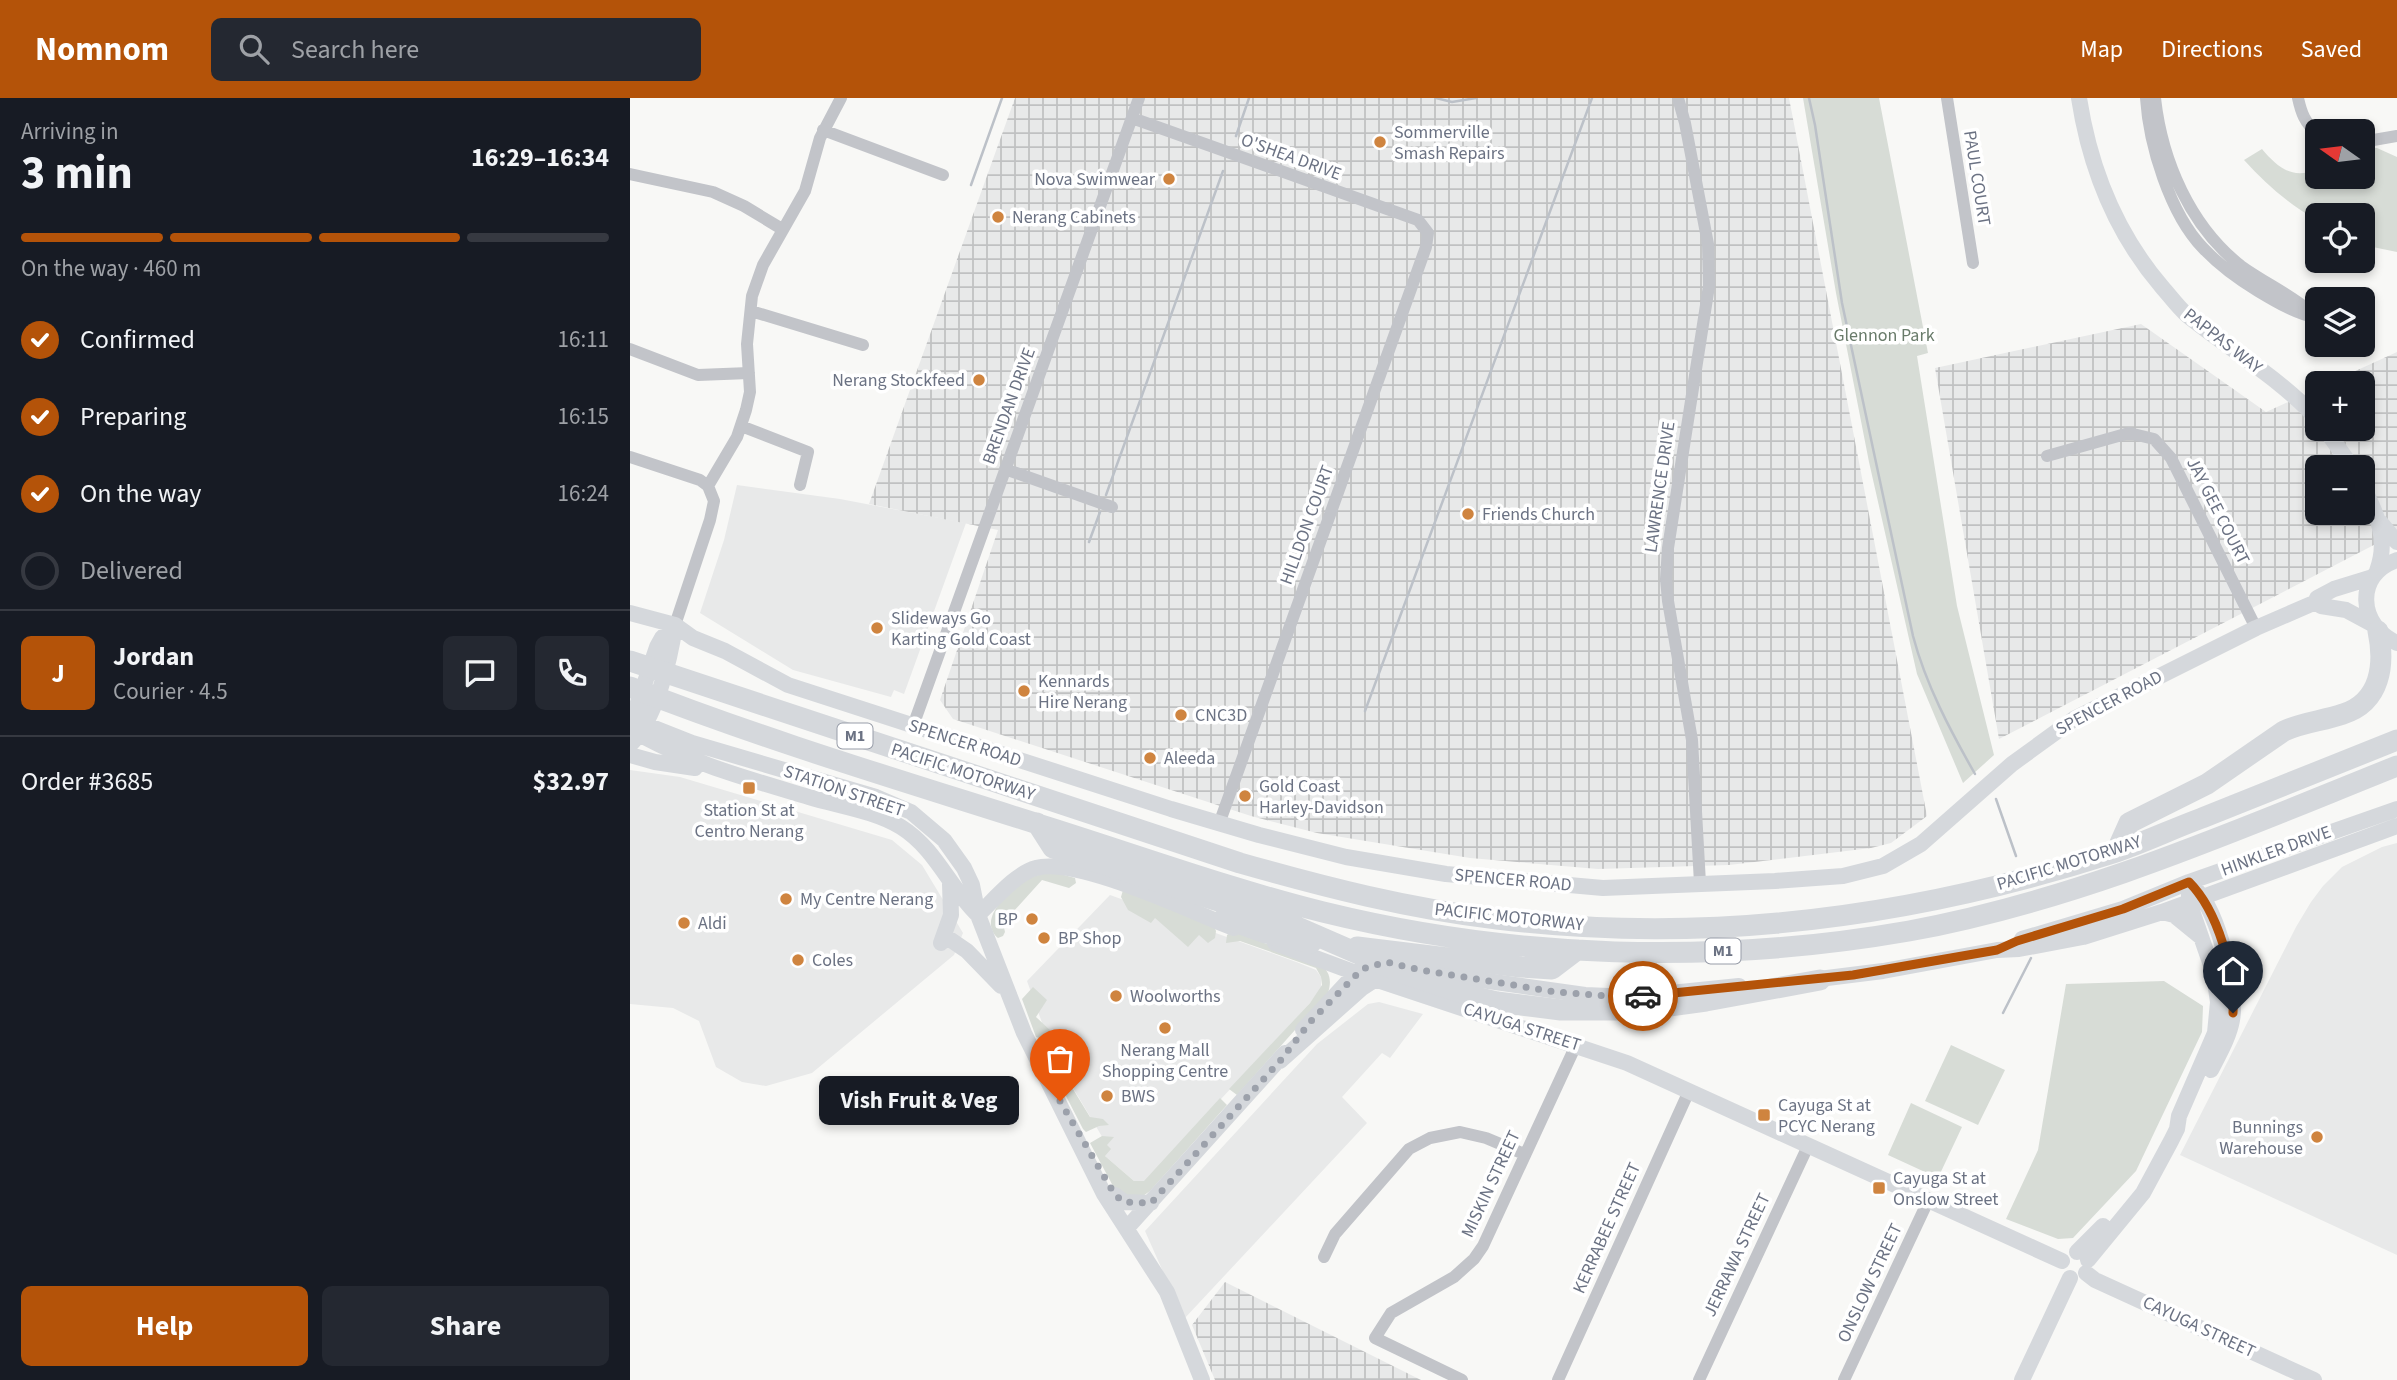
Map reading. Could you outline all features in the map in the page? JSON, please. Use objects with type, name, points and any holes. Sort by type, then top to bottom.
[{"type":"highway","points":[[2116,852],[2129,824],[2216,779],[2284,731],[2296,725],[2342,715],[2364,703],[2377,684],[2382,661],[2375,627]]},
{"type":"highway","name":"PACIFIC MOTORWAY","points":[[630,661],[1240,863],[1357,895],[1497,919],[1586,926],[1671,929],[1821,919],[1898,908],[1967,894],[2116,852],[2397,740]]},
{"type":"highway","name":"PACIFIC MOTORWAY","points":[[630,687],[704,716],[814,753],[1238,887],[1332,914],[1441,936],[1577,950],[1672,953],[1807,945],[1910,930],[1971,917],[2048,898],[2132,871],[2397,766]]},
{"type":"highway","points":[[1037,823],[1053,848],[1307,930],[1392,969],[1471,996],[1561,1010],[1622,1011],[1678,1006],[1820,979]]},
{"type":"highway","points":[[1162,899],[1266,933],[1331,946],[1392,950],[1552,969],[1577,950]]},
{"type":"street","points":[[708,486],[741,426],[750,391],[747,344],[752,296],[763,265],[805,191],[823,130],[841,98]]},
{"type":"street","name":"BRENDAN DRIVE","points":[[913,726],[1139,98]]},
{"type":"street","name":"LAWRENCE DRIVE","points":[[1678,98],[1685,123],[1709,260],[1709,286],[1668,548],[1666,579],[1692,740],[1700,883]]},
{"type":"street","name":"PAUL COURT","points":[[1947,98],[1973,263]]},
{"type":"street","name":"PAPPAS WAY","points":[[2079,98],[2095,167],[2113,216],[2147,269],[2185,313],[2305,406]]},
{"type":"street","points":[[2146,98],[2153,145],[2161,172],[2186,226],[2201,247],[2227,271],[2294,312],[2305,315]]},
{"type":"street","points":[[2155,98],[2161,137],[2171,168],[2196,217],[2214,240],[2243,267],[2305,307]]},
{"type":"street","points":[[2298,98],[2301,114],[2305,119]]},
{"type":"street","name":"O'SHEA DRIVE","points":[[1132,118],[1418,220],[1428,233],[1428,239]]},
{"type":"street","points":[[823,130],[943,176]]},
{"type":"street","points":[[2375,140],[2397,136]]},
{"type":"street","points":[[630,174],[719,195],[744,205],[782,229]]},
{"type":"street","name":"HILLDON COURT","points":[[1219,824],[1428,239]]},
{"type":"street","points":[[751,311],[863,345]]},
{"type":"street","points":[[630,349],[698,375],[749,373]]},
{"type":"street","points":[[741,426],[808,453],[800,485]]},
{"type":"street","name":"JAY GEE COURT","points":[[2047,456],[2129,433],[2154,439],[2171,458],[2256,628]]},
{"type":"street","points":[[630,457],[700,480],[708,486],[714,501],[675,625],[636,731],[663,764],[725,772]]},
{"type":"street","points":[[1005,469],[1112,507]]},
{"type":"street","points":[[2375,512],[2397,542]]},
{"type":"street","points":[[2375,627],[2366,600],[2383,556],[2380,522]]},
{"type":"street","name":"SPENCER ROAD","points":[[630,613],[675,625],[693,638],[788,685],[1219,824],[1346,857],[1446,874],[1604,888],[1843,876],[1883,866],[1921,844],[2012,764],[2053,732],[2092,709],[2315,602],[2322,594],[2375,574],[2389,562],[2397,560]]},
{"type":"street","points":[[2315,602],[2321,606],[2346,610],[2397,643]]},
{"type":"street","name":"STATION STREET","points":[[636,731],[684,758],[896,824],[930,852],[959,895],[978,915]]},
{"type":"street","name":"STATION STREET","points":[[636,731],[692,743],[876,797],[911,812],[938,833],[954,853],[974,891],[978,915]]},
{"type":"street","name":"HINKLER DRIVE","points":[[1997,950],[2017,941],[2123,909],[2189,882],[2397,809]]},
{"type":"street","name":"HINKLER DRIVE","points":[[1356,973],[1382,962],[1556,992],[1608,996],[1655,995],[1882,971],[2083,937],[2162,912],[2397,826]]},
{"type":"street","points":[[2338,830],[2362,839]]},
{"type":"street","name":"CAYUGA STREET","points":[[978,915],[1022,874],[1036,868],[1062,867],[1099,877],[1356,973],[1627,1063],[2062,1261],[2063,1272],[2080,1266],[2095,1280],[2314,1380]]},
{"type":"street","points":[[950,880],[952,912],[944,940],[986,969],[1010,996]]},
{"type":"street","points":[[2177,1129],[2179,1116],[2216,1034],[2217,987],[2203,939],[2196,899],[2189,882]]},
{"type":"street","points":[[2215,925],[2222,898],[2236,885]]},
{"type":"street","points":[[2022,1380],[2080,1266],[2143,1193],[2177,1129],[2186,1119],[2228,1035],[2233,1018],[2234,994],[2215,925],[2196,899]]},
{"type":"street","points":[[2162,912],[2174,915],[2203,939]]},
{"type":"street","points":[[978,915],[1024,1034],[1104,1194],[1167,1292],[1202,1380]]},
{"type":"street","points":[[1326,962],[1334,974],[1336,993]]},
{"type":"street","name":"HINKLER DRIVE","points":[[1374,979],[1398,971],[1421,970]]},
{"type":"street","points":[[1127,1228],[1280,1061],[1306,1026],[1356,973]]},
{"type":"street","points":[[1280,1061],[1374,979]]},
{"type":"street","name":"MISKIN STREET","points":[[1462,1380],[1375,1338],[1391,1313],[1454,1277],[1474,1259],[1492,1230],[1524,1154],[1576,1045]]},
{"type":"street","points":[[1049,1082],[1115,1195],[1127,1228]]},
{"type":"street","name":"KERRABEE STREET","points":[[1558,1380],[1689,1091]]},
{"type":"street","points":[[1324,1256],[1335,1234],[1409,1149],[1430,1138],[1460,1132],[1486,1138],[1524,1154]]},
{"type":"street","name":"JERRAWA STREET","points":[[1699,1380],[1808,1146]]},
{"type":"street","points":[[1115,1195],[1124,1202],[1151,1203]]},
{"type":"street","name":"ONSLOW STREET","points":[[1844,1380],[1927,1201]]},
{"type":"shaded area","points":[[1015,98],[1789,98],[1927,816],[1891,843],[1871,848],[1729,865],[1598,869],[1470,858],[1317,833],[1251,816],[953,719],[940,700],[998,530],[869,504]]},
{"type":"shaded area","points":[[2141,324],[2266,412],[2305,394],[2305,441],[2375,441],[2375,371],[2355,371],[2397,352],[2397,533],[1999,739],[1935,368]]},
{"type":"shaded area","points":[[737,485],[840,499],[966,523],[904,694],[894,690],[891,697],[793,670],[700,613],[724,540]]},
{"type":"shaded area","name":"My Centre Nerang","points":[[630,770],[680,777],[892,840],[922,865],[963,933],[954,955],[812,1073],[766,1086],[742,1082],[716,1067],[699,1021],[673,1008],[630,1004]]},
{"type":"shaded area","points":[[2397,843],[2397,1255],[2180,1155],[2311,902],[2342,867],[2382,847]]},
{"type":"shaded area","name":"Nerang Mall Shopping Centre","points":[[1110,895],[1299,963],[1316,970],[1321,977],[1321,989],[1310,1003],[1145,1181],[1134,1181],[1105,1156],[1107,1145],[1054,1056],[1027,981]]},
{"type":"shaded area","points":[[1379,1002],[1423,1014],[1390,1058],[1382,1053],[1342,1097],[1367,1123],[1184,1319],[1145,1231],[1317,1044],[1368,1004]]},
{"type":"shaded area","points":[[1225,1282],[1421,1380],[1215,1380],[1192,1325]]},
{"type":"green space","name":"Glennon Park","points":[[1803,98],[1879,98],[1928,353],[1917,356],[1957,606],[1994,755],[1963,783],[1917,674],[1869,462],[1836,293]]},
{"type":"green space","points":[[2375,148],[2397,157],[2397,252],[2375,247],[2375,203],[2305,203],[2305,213],[2278,193],[2244,160],[2262,149],[2280,167],[2293,173],[2305,172],[2305,189],[2375,189]]},
{"type":"green space","points":[[1053,872],[1075,878],[1076,883],[1069,888],[1042,880],[1003,923],[1005,932],[998,938],[991,924],[992,916],[1001,901],[1025,881]]},
{"type":"green space","points":[[1123,890],[1213,924],[1215,938],[1208,943],[1199,935],[1188,947],[1155,918],[1151,923],[1128,910],[1121,897]]},
{"type":"green space","points":[[1233,931],[1319,964],[1326,970],[1330,980],[1328,993],[1237,1095],[1229,1089],[1310,1003],[1322,985],[1316,968],[1240,941],[1226,943],[1227,935]]},
{"type":"green space","points":[[2164,981],[2203,1006],[2202,1032],[2136,1171],[2073,1238],[2058,1239],[2006,1219],[2038,1150],[2066,984]]},
{"type":"green space","points":[[1033,987],[1047,1000],[1036,1017],[1051,1031],[1046,1040],[1036,1037],[1022,999]]},
{"type":"green space","points":[[1951,1045],[2005,1070],[1978,1125],[1925,1101]]},
{"type":"green space","points":[[1059,1066],[1090,1117],[1103,1119],[1109,1125],[1086,1132],[1083,1129],[1052,1069]]},
{"type":"green space","points":[[1220,1098],[1227,1105],[1150,1191],[1143,1196],[1122,1195],[1113,1186],[1090,1143],[1102,1136],[1114,1137],[1107,1145],[1111,1149],[1105,1156],[1134,1181],[1144,1181]]},
{"type":"green space","points":[[1911,1103],[1962,1127],[1938,1178],[1888,1155]]},
{"type":"waterway","points":[[971,185],[1002,98]]},
{"type":"waterway","points":[[1236,136],[1249,98]]},
{"type":"waterway","points":[[1436,98],[1452,102],[1476,98]]},
{"type":"waterway","points":[[1365,711],[1592,98]]},
{"type":"waterway","points":[[1809,98],[1842,303],[1913,636],[1940,707],[1975,774]]},
{"type":"waterway","points":[[1106,495],[1223,171]]},
{"type":"waterway","points":[[1089,542],[1100,512]]},
{"type":"waterway","points":[[1996,799],[2016,856]]},
{"type":"waterway","points":[[2003,1013],[2031,958]]},
{"type":"way so far","points":[[1060,1101],[1115,1195],[1124,1202],[1151,1203],[1280,1061],[1311,1021],[1356,973],[1376,963],[1386,962],[1556,992],[1643,996]]},
{"type":"place","name":"Sommerville Smash Repairs","points":[[1380,142]]},
{"type":"place","name":"Nova Swimwear","points":[[1169,179]]},
{"type":"place","name":"Nerang Cabinets","points":[[998,217]]},
{"type":"place","name":"Nerang Stockfeed","points":[[979,380]]},
{"type":"place","name":"Friends Church","points":[[1468,514]]},
{"type":"place","name":"Slideways Go Karting Gold Coast","points":[[877,628]]},
{"type":"place","name":"Kennards Hire Nerang","points":[[1024,691]]},
{"type":"place","name":"CNC3D","points":[[1181,715]]},
{"type":"place","name":"Aleeda","points":[[1150,758]]},
{"type":"place","name":"Station St at Centro Nerang","points":[[749,788]]},
{"type":"place","name":"Gold Coast Harley-Davidson","points":[[1245,796]]},
{"type":"place","name":"My Centre Nerang","points":[[786,899]]},
{"type":"place","name":"BP","points":[[1032,919]]},
{"type":"place","name":"Aldi","points":[[684,923]]},
{"type":"place","name":"BP Shop","points":[[1044,938]]},
{"type":"place","name":"Coles","points":[[798,960]]},
{"type":"place","name":"Woolworths","points":[[1116,996]]},
{"type":"place","name":"Nerang Mall Shopping Centre","points":[[1165,1028]]},
{"type":"place","name":"BWS","points":[[1107,1096]]},
{"type":"place","name":"Vish Fruit & Veg","points":[[1060,1101]]},
{"type":"place","name":"Cayuga St at PCYC Nerang","points":[[1764,1115]]},
{"type":"place","name":"Bunnings Warehouse","points":[[2317,1137]]},
{"type":"place","name":"Cayuga St at Onslow Street","points":[[1879,1188]]},
{"type":"route","points":[[1643,996],[1853,975],[1997,950],[2017,941],[2123,909],[2189,882],[2203,897],[2215,925],[2230,972],[2234,994],[2233,1013]]}]
